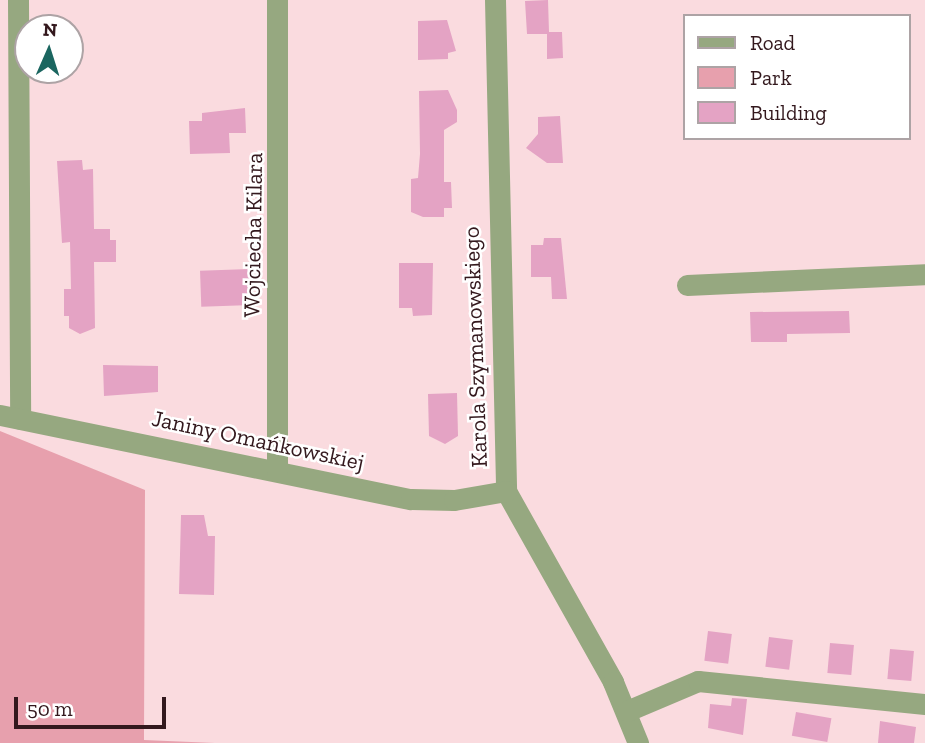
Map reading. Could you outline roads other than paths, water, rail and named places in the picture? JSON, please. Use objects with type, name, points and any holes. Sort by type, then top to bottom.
[{"type":"street","points":[[10,417],[18,0]]},
{"type":"street","name":"Wojciecha Kilara","points":[[276,471],[277,0]]},
{"type":"street","name":"Karola Szymanowskiego","points":[[495,0],[506,491],[627,711],[638,743]]},
{"type":"street","points":[[687,285],[925,274]]},
{"type":"street","name":"Janiny Omańkowskiej","points":[[10,417],[411,499],[454,500],[506,491]]},
{"type":"street","points":[[627,711],[698,681],[925,704]]}]
